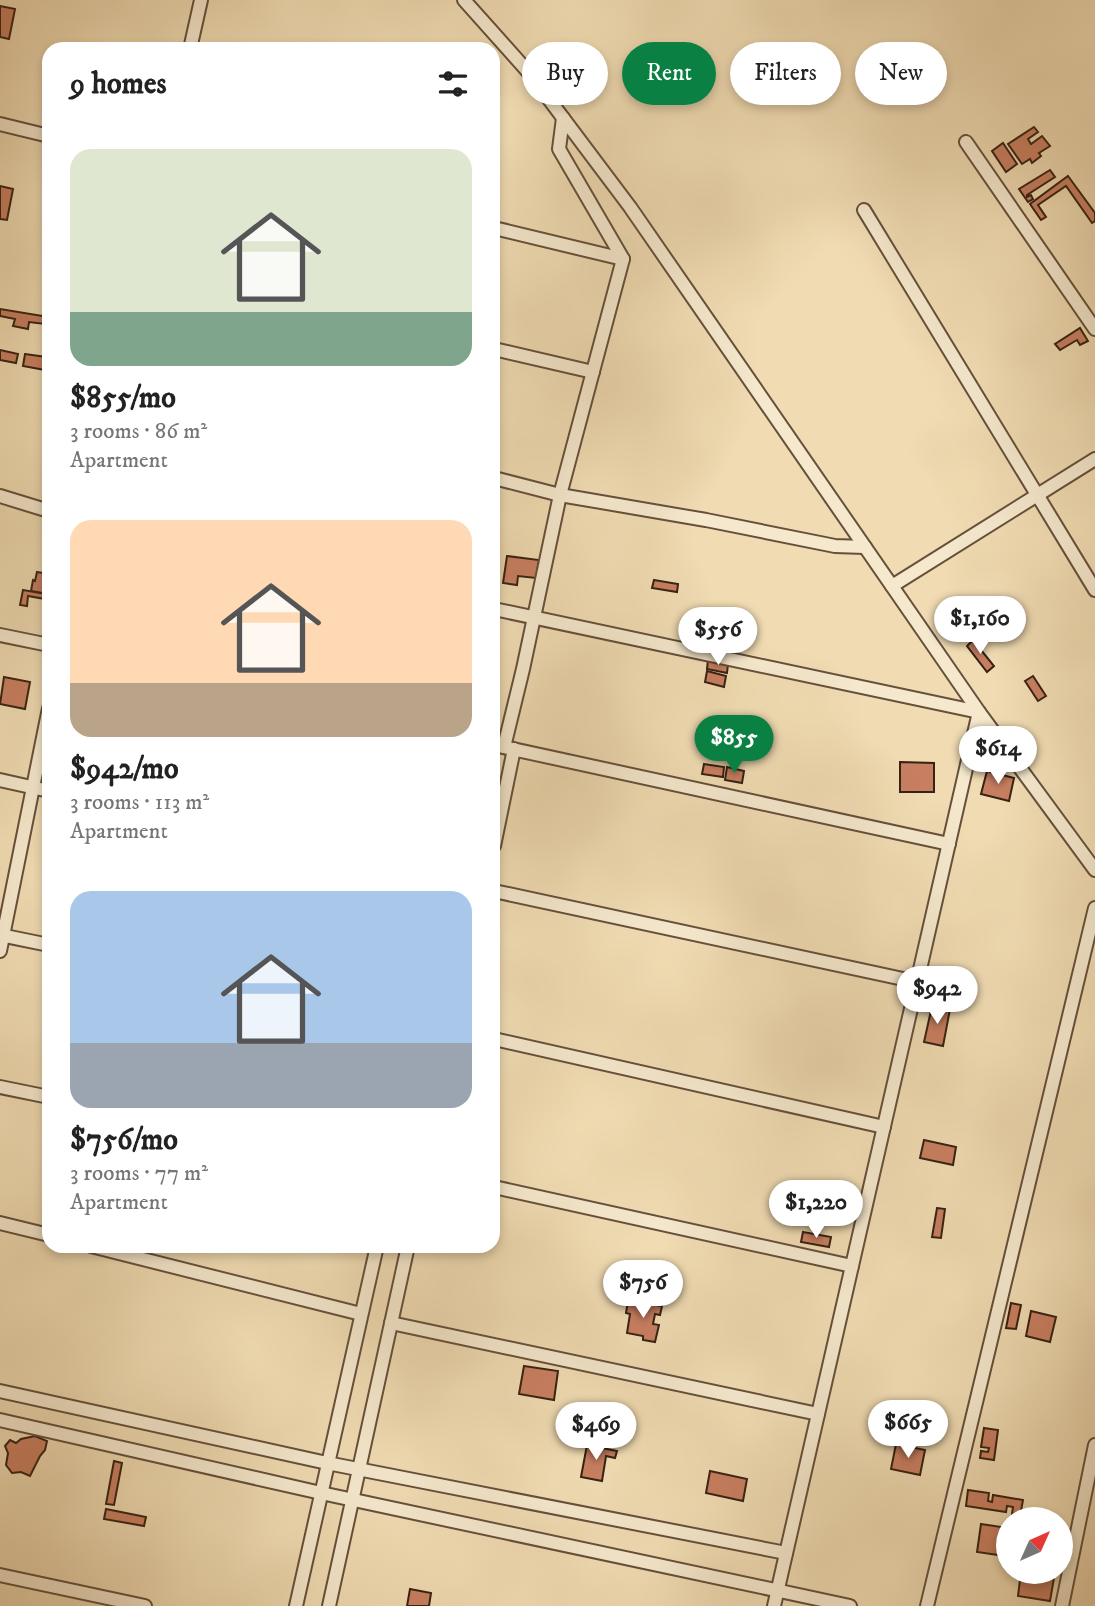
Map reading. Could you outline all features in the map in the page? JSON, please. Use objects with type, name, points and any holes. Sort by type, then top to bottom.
[{"type":"street","points":[[192,42],[201,0]]},
{"type":"street","points":[[464,0],[530,74],[630,207],[979,712],[1095,870]]},
{"type":"street","points":[[500,787],[504,747],[561,495],[623,259],[559,149],[563,118]]},
{"type":"street","points":[[0,124],[42,134]]},
{"type":"street","points":[[966,142],[1095,328]]},
{"type":"street","points":[[864,210],[1095,590]]},
{"type":"street","points":[[500,229],[623,259]]},
{"type":"street","points":[[500,350],[593,372]]},
{"type":"street","points":[[892,586],[1095,459]]},
{"type":"street","points":[[500,480],[561,495],[835,546],[865,547]]},
{"type":"street","points":[[0,496],[42,509]]},
{"type":"street","points":[[500,610],[979,712]]},
{"type":"street","points":[[0,635],[42,644]]},
{"type":"street","points":[[774,1606],[979,712]]},
{"type":"street","points":[[0,951],[1,935],[42,742]]},
{"type":"street","points":[[504,747],[949,844]]},
{"type":"street","points":[[0,780],[42,790]]},
{"type":"street","points":[[500,892],[917,982]]},
{"type":"street","points":[[926,1606],[1095,908]]},
{"type":"street","points":[[1,935],[42,944]]},
{"type":"street","points":[[500,1041],[884,1127]]},
{"type":"street","points":[[0,1087],[42,1096]]},
{"type":"street","points":[[500,1188],[852,1266]]},
{"type":"street","points":[[0,1223],[42,1233]]},
{"type":"street","points":[[119,1253],[361,1314]]},
{"type":"street","points":[[296,1606],[375,1253]]},
{"type":"street","points":[[329,1606],[406,1253]]},
{"type":"street","points":[[391,1323],[818,1414]]},
{"type":"street","points":[[0,1391],[327,1463],[786,1553]]},
{"type":"street","points":[[0,1420],[352,1500],[850,1606]]},
{"type":"street","points":[[1062,1606],[1095,1445]]},
{"type":"street","points":[[0,1575],[145,1606]]},
{"type":"building","points":[[0,6],[15,9],[9,39],[0,37]]},
{"type":"building","points":[[1034,127],[1038,132],[1028,139],[1031,144],[1042,136],[1050,146],[1039,153],[1041,156],[1032,163],[1030,159],[1022,164],[1008,144]]},
{"type":"building","points":[[1003,143],[1017,164],[1006,172],[992,151]]},
{"type":"building","points":[[1050,170],[1055,177],[1027,195],[1031,195],[1033,199],[1028,202],[1019,189]]},
{"type":"building","points":[[1068,176],[1095,213],[1095,221],[1092,223],[1066,186],[1038,205],[1046,217],[1041,220],[1030,204]]},
{"type":"building","points":[[0,186],[13,189],[7,220],[0,219]]},
{"type":"building","points":[[0,309],[42,316],[42,324],[29,322],[28,329],[13,326],[15,319],[0,316]]},
{"type":"building","points":[[1080,328],[1088,341],[1080,345],[1077,340],[1060,350],[1055,344]]},
{"type":"building","points":[[0,350],[18,354],[16,363],[0,360]]},
{"type":"building","points":[[25,354],[42,356],[42,369],[23,366]]},
{"type":"building","points":[[507,556],[539,560],[536,578],[518,576],[517,585],[503,583]]},
{"type":"building","points":[[37,572],[42,573],[42,593],[31,591],[33,580],[35,581]]},
{"type":"building","points":[[654,580],[678,584],[677,592],[652,588]]},
{"type":"building","points":[[23,590],[42,593],[42,598],[28,596],[27,606],[20,605]]},
{"type":"building","points":[[973,640],[994,666],[987,672],[967,646]]},
{"type":"building","points":[[708,660],[728,664],[727,673],[707,669]]},
{"type":"building","points":[[707,671],[726,676],[724,687],[705,682]]},
{"type":"building","points":[[1033,676],[1046,696],[1038,701],[1025,681]]},
{"type":"building","points":[[4,677],[30,682],[25,709],[0,704]]},
{"type":"building","points":[[900,762],[934,763],[934,792],[900,792]]},
{"type":"building","points":[[704,764],[724,767],[723,777],[702,774]]},
{"type":"building","points":[[727,767],[744,771],[742,783],[725,780]]},
{"type":"building","points":[[987,771],[1014,778],[1009,801],[981,794]]},
{"type":"building","points":[[932,1006],[950,1009],[943,1046],[924,1042]]},
{"type":"building","points":[[924,1140],[956,1147],[953,1165],[920,1158]]},
{"type":"building","points":[[811,1187],[843,1194],[841,1205],[832,1203],[832,1207],[840,1209],[838,1219],[806,1212]]},
{"type":"building","points":[[937,1208],[945,1209],[941,1238],[932,1237]]},
{"type":"building","points":[[803,1232],[831,1237],[829,1247],[801,1242]]},
{"type":"building","points":[[628,1301],[662,1306],[660,1315],[655,1314],[653,1324],[659,1325],[655,1342],[627,1333],[630,1314],[626,1313]]},
{"type":"building","points":[[1011,1303],[1021,1305],[1016,1329],[1006,1328]]},
{"type":"building","points":[[1031,1311],[1056,1317],[1050,1342],[1026,1336]]},
{"type":"building","points":[[524,1366],[558,1371],[554,1400],[519,1394]]},
{"type":"building","points":[[984,1428],[998,1430],[994,1460],[980,1458],[981,1451],[988,1452],[989,1448],[981,1447]]},
{"type":"building","points":[[35,1436],[47,1441],[45,1450],[30,1476],[21,1472],[12,1473],[6,1465],[8,1453],[5,1446],[10,1440],[16,1443]]},
{"type":"building","points":[[896,1444],[925,1450],[920,1475],[891,1469]]},
{"type":"building","points":[[587,1445],[617,1451],[615,1458],[606,1456],[602,1481],[581,1477]]},
{"type":"building","points":[[114,1461],[122,1463],[114,1505],[106,1504]]},
{"type":"building","points":[[710,1471],[747,1479],[743,1501],[706,1493]]},
{"type":"building","points":[[968,1490],[989,1493],[988,1501],[992,1502],[993,1495],[1023,1500],[1022,1507],[996,1507],[996,1510],[966,1506]]},
{"type":"building","points":[[106,1509],[146,1517],[144,1526],[104,1519]]},
{"type":"building","points":[[981,1524],[996,1526],[996,1555],[977,1552]]},
{"type":"building","points":[[1020,1584],[1053,1584],[1050,1601],[1018,1596]]},
{"type":"building","points":[[410,1589],[431,1593],[429,1606],[407,1606]]}]
